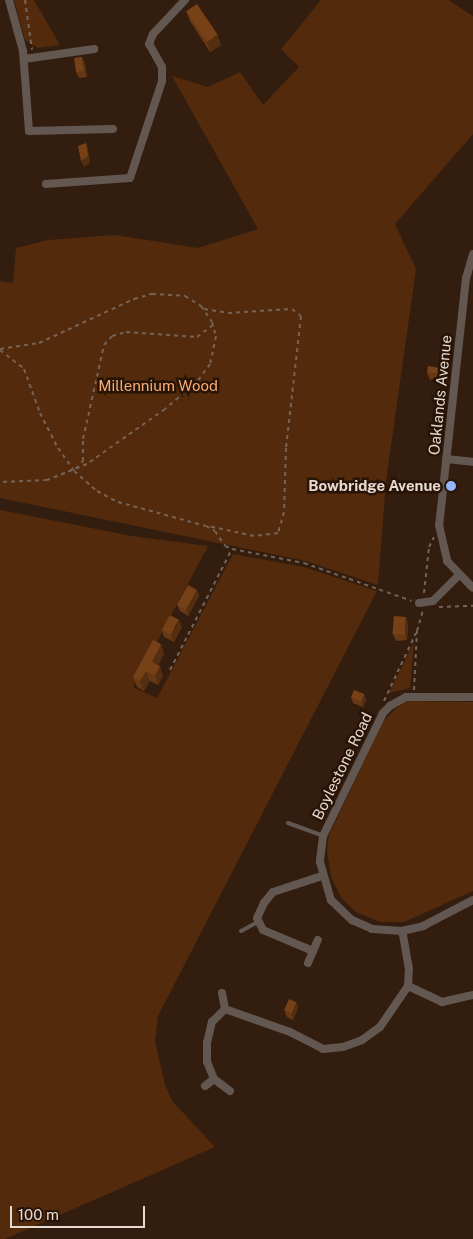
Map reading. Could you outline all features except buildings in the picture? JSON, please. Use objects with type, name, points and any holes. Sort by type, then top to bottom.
[{"type":"street","points":[[10,0],[24,59],[28,132],[113,130]]},
{"type":"street","points":[[46,184],[130,178],[162,81],[162,66],[150,44],[153,34],[185,0]]},
{"type":"street","points":[[24,59],[94,49]]},
{"type":"street","name":"Oaklands Avenue","points":[[473,254],[466,278],[439,526],[443,551],[458,576],[473,588]]},
{"type":"street","points":[[446,459],[473,462]]},
{"type":"street","points":[[421,603],[433,601],[458,576]]},
{"type":"street","name":"Boylestone Road","points":[[323,836],[383,713],[399,700],[415,696],[473,697]]},
{"type":"street","points":[[323,836],[322,876],[331,900],[352,920],[372,929],[402,931],[423,926],[473,900]]},
{"type":"street","points":[[313,951],[263,930],[258,922],[258,913],[273,892],[322,876]]},
{"type":"street","points":[[225,1009],[290,1032],[323,1050],[343,1047],[362,1040],[380,1027],[408,986],[409,969],[402,931]]},
{"type":"street","points":[[308,962],[318,940]]},
{"type":"street","points":[[408,986],[442,1002],[473,995]]},
{"type":"street","points":[[222,993],[225,1009]]},
{"type":"street","points":[[225,1009],[212,1022],[207,1043],[208,1062],[214,1079],[230,1091]]},
{"type":"street","points":[[205,1086],[214,1079]]},
{"type":"lane","points":[[288,823],[323,836]]},
{"type":"lane","points":[[241,931],[258,922]]},
{"type":"path","points":[[24,0],[33,58]]},
{"type":"path","points":[[0,350],[39,343],[134,299],[152,294],[185,296],[203,309],[213,325],[215,350],[197,382],[158,414],[74,471],[32,482],[0,482]]},
{"type":"path","points":[[0,350],[24,369],[46,426],[74,471],[97,491],[118,502],[206,526],[254,536],[278,533],[284,512],[286,448],[301,316],[292,309],[228,313],[203,309]]},
{"type":"path","points":[[74,471],[83,461],[83,439],[104,345],[112,336],[126,332],[197,337],[213,325]]},
{"type":"path","points":[[206,526],[232,549],[304,564],[421,603]]},
{"type":"path","points":[[415,696],[417,631],[429,547],[439,526]]},
{"type":"path","points":[[170,670],[232,549]]},
{"type":"path","points":[[434,607],[473,606]]},
{"type":"path","points":[[383,713],[384,696],[417,631]]},
{"type":"green space","points":[[14,0],[34,0],[60,45],[38,48],[25,40]]},
{"type":"green space","name":"Millennium Wood","points":[[321,0],[448,0],[473,16],[473,134],[395,224],[416,269],[386,481],[378,585],[306,561],[0,498],[0,281],[13,283],[16,248],[48,240],[115,235],[198,248],[258,229],[172,76],[208,87],[240,72],[263,105],[299,67],[281,49]]},
{"type":"green space","points":[[0,510],[132,536],[208,546],[133,687],[157,698],[233,554],[304,567],[377,591],[158,1016],[155,1041],[165,1085],[173,1102],[215,1147],[5,1239],[0,1239]]},
{"type":"green space","points":[[414,642],[410,688],[389,693]]},
{"type":"green space","points":[[407,701],[473,702],[473,891],[404,922],[380,922],[356,912],[342,899],[331,877],[327,851],[329,835],[383,722],[396,708]]},
{"type":"place","name":"Bowbridge Avenue","points":[[451,486]]}]
